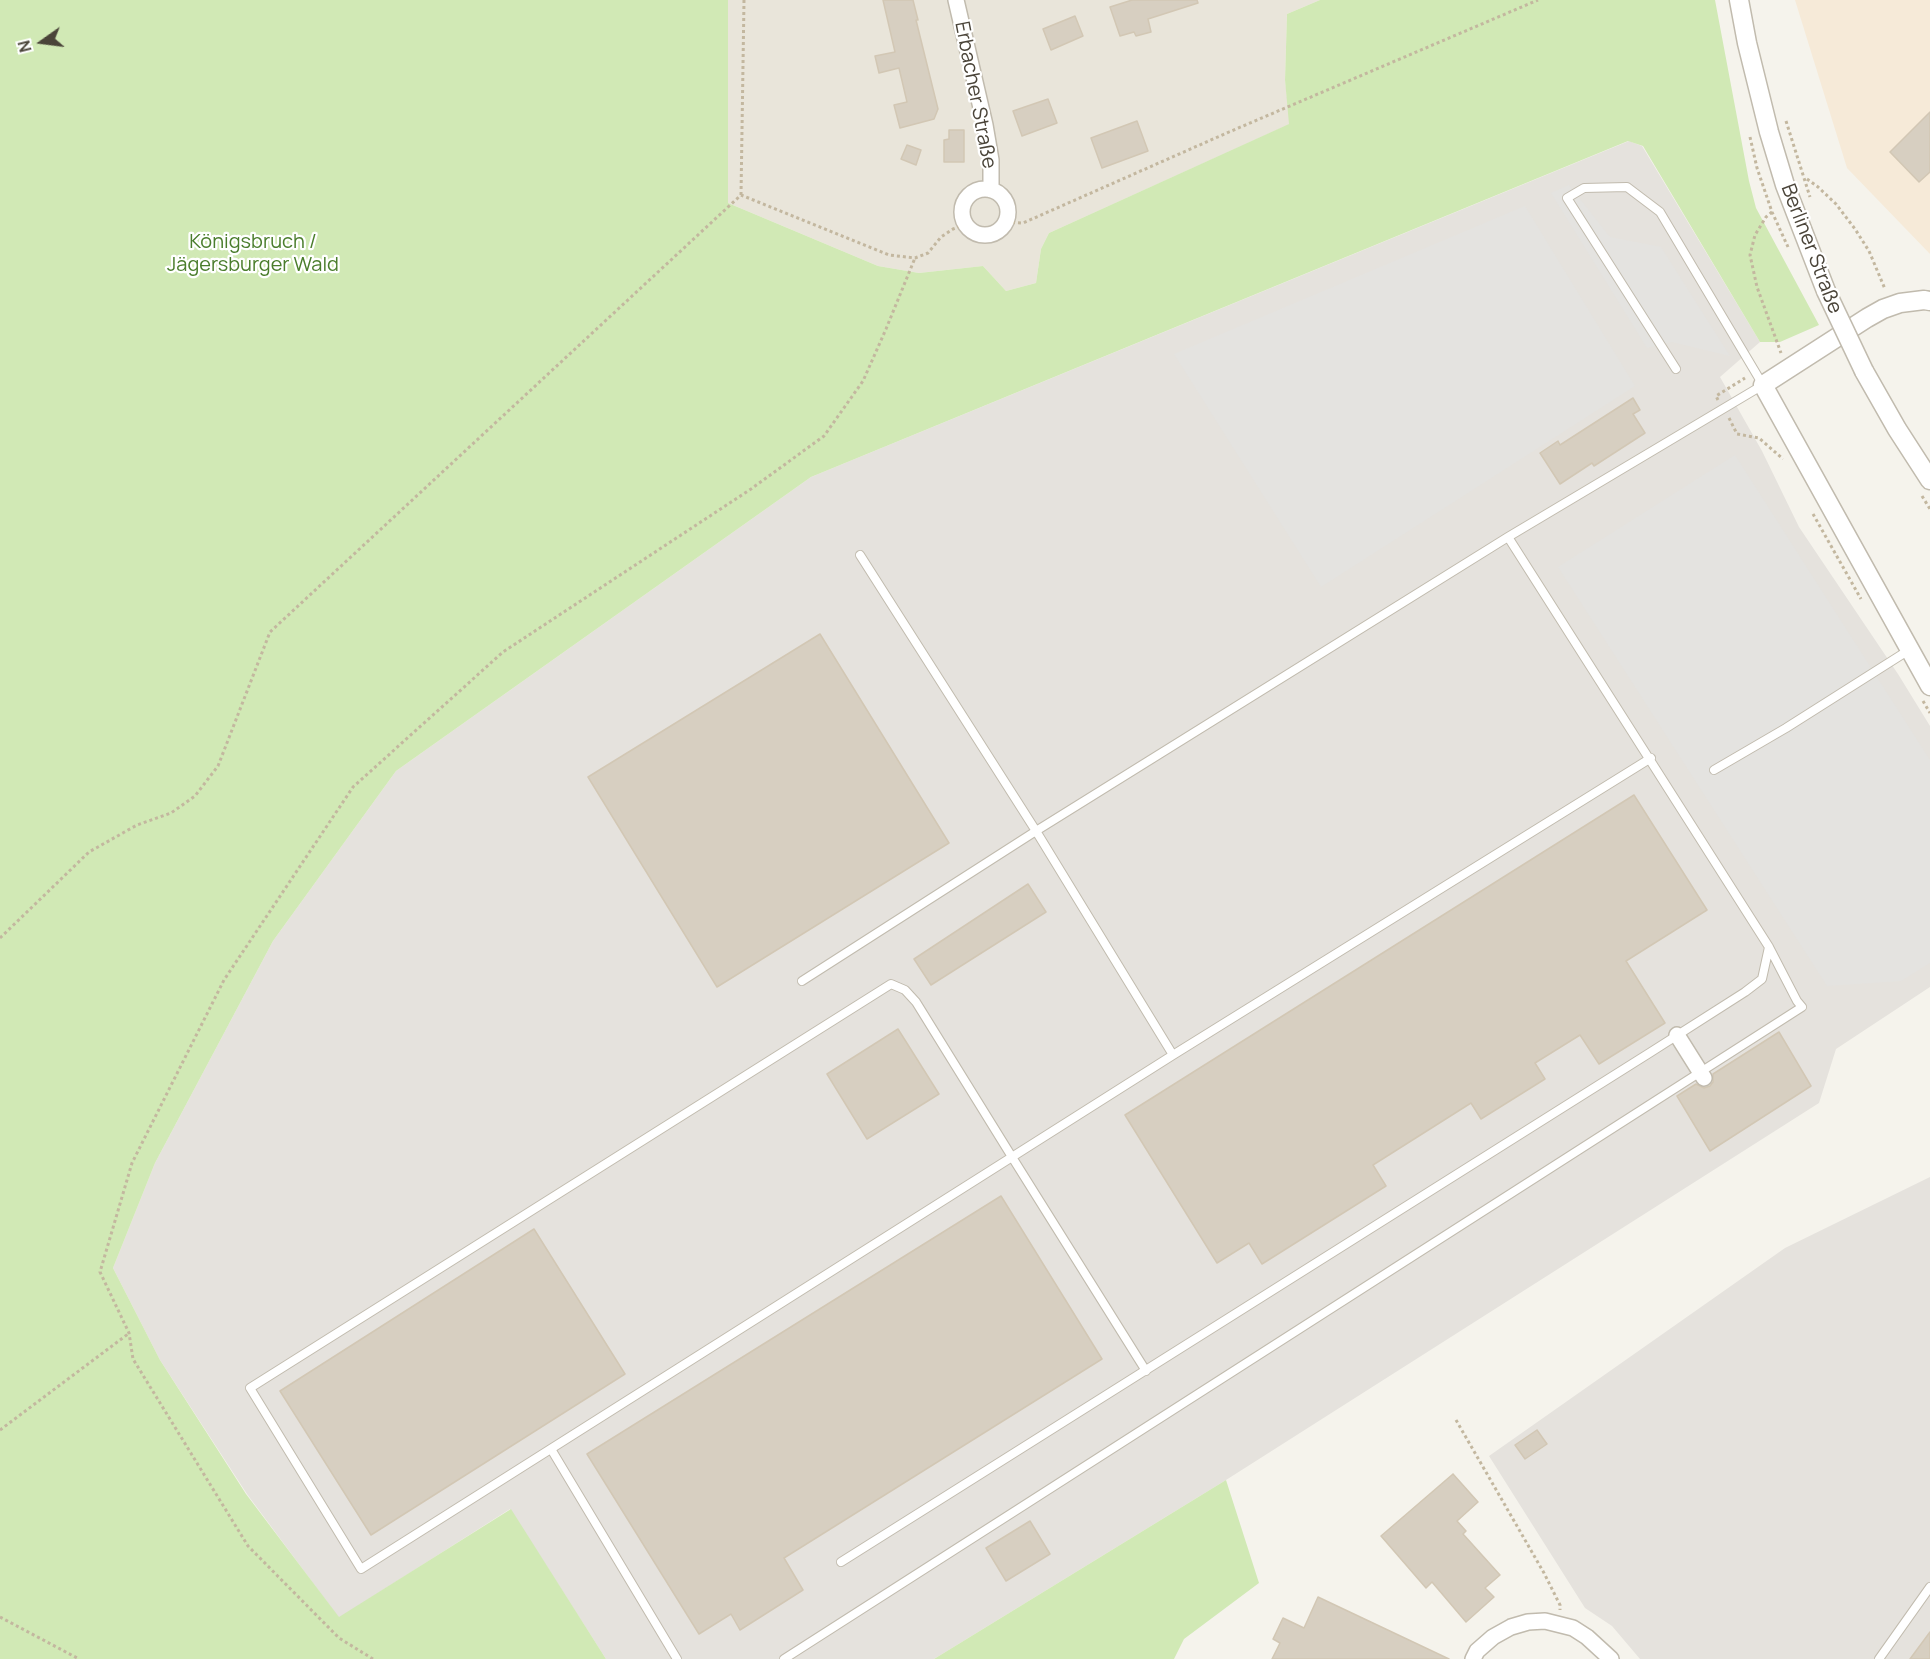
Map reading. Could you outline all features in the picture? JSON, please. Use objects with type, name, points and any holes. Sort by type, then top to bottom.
[{"type":"street","name":"Erbacher Straße","points":[[956,0],[985,125],[991,160],[991,190]]},
{"type":"street","name":"Berliner Straße","points":[[1739,0],[1747,43],[1772,142],[1785,185],[1826,291],[1864,371],[1897,429],[1930,480]]},
{"type":"street","name":"Erbacher Straße","points":[[966,224],[962,215],[963,206],[967,198],[982,189],[991,190],[1006,202],[1008,212],[1006,222]]},
{"type":"street","points":[[966,224],[972,231],[991,234],[999,230],[1006,222]]},
{"type":"street","points":[[1925,690],[1909,650],[1763,385],[1883,309],[1900,303],[1930,301]]},
{"type":"street","points":[[1677,1035],[1702,1075]]},
{"type":"street","points":[[1473,1659],[1477,1651],[1493,1637],[1511,1627],[1528,1622],[1545,1622],[1573,1628],[1587,1637],[1611,1659]]},
{"type":"lane","points":[[802,981],[1036,831],[1508,537],[1763,385],[1660,213],[1627,187],[1584,188],[1567,198],[1676,369]]},
{"type":"lane","points":[[784,1659],[1702,1075],[1802,1007],[1770,947],[1508,537]]},
{"type":"lane","points":[[860,555],[1036,831],[1173,1055]]},
{"type":"lane","points":[[1714,770],[1786,728],[1909,650]]},
{"type":"lane","points":[[1146,1371],[1012,1157],[916,1002],[905,990],[891,984],[250,1388],[361,1569],[551,1449],[1012,1157],[1173,1055],[1651,758]]},
{"type":"lane","points":[[841,1562],[1677,1035],[1762,979],[1770,947]]},
{"type":"lane","points":[[551,1449],[677,1659]]},
{"type":"lane","points":[[1879,1659],[1930,1587]]},
{"type":"path","points":[[0,938],[89,852],[137,825],[171,813],[195,796],[219,766],[270,632],[741,195],[744,0]]},
{"type":"path","points":[[1006,222],[1023,223],[1034,219],[1229,132],[1538,0]]},
{"type":"path","points":[[1783,113],[1811,199]]},
{"type":"path","points":[[1805,178],[1836,204],[1855,229],[1869,251],[1886,291]]},
{"type":"path","points":[[741,195],[890,255],[915,258],[928,253],[941,237],[966,224]]},
{"type":"path","points":[[1772,212],[1766,217],[1755,235],[1750,255],[1757,287],[1781,355]]},
{"type":"path","points":[[373,1659],[339,1638],[248,1546],[133,1359],[129,1333],[100,1272],[132,1163],[224,980],[353,787],[503,652],[751,489],[824,436],[862,381],[915,258]]},
{"type":"path","points":[[1723,408],[1737,434],[1759,438],[1786,462]]},
{"type":"path","points":[[1813,510],[1814,518],[1864,602]]},
{"type":"path","points":[[1925,690],[1930,713]]},
{"type":"path","points":[[0,1430],[129,1333]]},
{"type":"path","points":[[1456,1420],[1544,1573],[1560,1605],[1560,1624]]},
{"type":"path","points":[[0,1617],[79,1659]]},
{"type":"shaded area","points":[[728,0],[1320,0],[1287,14],[1285,80],[1290,124],[1049,233],[1041,249],[1036,283],[1006,291],[983,266],[919,273],[878,266],[728,203]]},
{"type":"shaded area","points":[[1795,0],[1930,0],[1930,254],[1847,168]]},
{"type":"shaded area","points":[[1629,141],[1642,146],[1760,342],[1720,377],[1762,451],[1799,527],[1898,674],[1930,726],[1930,987],[1836,1049],[1819,1103],[1226,1480],[934,1659],[606,1659],[510,1509],[339,1618],[247,1494],[160,1360],[113,1268],[155,1163],[273,941],[396,771],[811,477]]},
{"type":"shaded area","points":[[1569,185],[1610,237],[1661,247],[1730,356],[1672,342],[1647,348],[1551,193]]},
{"type":"shaded area","points":[[1525,206],[1635,386],[1321,587],[1174,354]]},
{"type":"shaded area","points":[[1735,455],[1930,760],[1930,963],[1901,981],[1827,986],[1558,567]]},
{"type":"shaded area","points":[[1930,1177],[1930,1659],[1640,1659],[1612,1626],[1585,1608],[1489,1456],[1785,1248]]},
{"type":"green space","name":"Königsbruch / Jägersburger Wald","points":[[0,0],[728,0],[728,203],[878,266],[919,273],[983,266],[1006,291],[1036,283],[1041,249],[1049,233],[1289,124],[1285,80],[1287,14],[1320,0],[1715,0],[1756,208],[1819,325],[1780,342],[1760,342],[1643,146],[1628,141],[811,477],[396,771],[273,941],[155,1163],[113,1268],[160,1360],[246,1494],[339,1617],[511,1509],[606,1659],[0,1659]]},
{"type":"green space","points":[[1226,1480],[1259,1583],[1184,1639],[1174,1659],[934,1659]]},
{"type":"building","points":[[883,0],[913,0],[938,109],[934,119],[900,128],[894,105],[907,102],[899,68],[879,73],[875,56],[895,52]]},
{"type":"building","points":[[1132,0],[1197,0],[1198,3],[1148,19],[1151,32],[1136,36],[1134,32],[1120,36],[1110,7]]},
{"type":"building","points":[[1075,16],[1083,36],[1051,50],[1043,29]]},
{"type":"building","points":[[1048,99],[1057,123],[1022,136],[1013,111]]},
{"type":"building","points":[[1930,112],[1930,172],[1919,182],[1890,152]]},
{"type":"building","points":[[1137,121],[1148,151],[1102,168],[1091,138]]},
{"type":"building","points":[[949,130],[964,130],[964,162],[944,162],[944,140],[949,139]]},
{"type":"building","points":[[907,145],[921,150],[916,165],[901,159]]},
{"type":"building","points":[[1633,398],[1640,410],[1633,414],[1645,433],[1594,466],[1592,463],[1560,484],[1540,453],[1558,441],[1560,445]]},
{"type":"building","points":[[820,634],[949,843],[717,987],[588,777]]},
{"type":"building","points":[[1634,795],[1707,910],[1626,961],[1665,1023],[1599,1064],[1580,1035],[1535,1063],[1545,1079],[1481,1119],[1471,1103],[1373,1165],[1386,1186],[1262,1264],[1249,1243],[1217,1263],[1125,1115]]},
{"type":"building","points":[[1028,884],[1046,912],[931,985],[914,959]]},
{"type":"building","points":[[898,1029],[939,1094],[867,1139],[827,1074]]},
{"type":"building","points":[[1779,1032],[1811,1086],[1710,1151],[1677,1096],[1696,1084],[1704,1088],[1710,1086],[1713,1082],[1713,1074]]},
{"type":"building","points":[[1001,1196],[1102,1359],[784,1558],[803,1590],[740,1630],[731,1614],[699,1634],[587,1454]]},
{"type":"building","points":[[534,1229],[625,1374],[371,1535],[280,1391]]},
{"type":"building","points":[[1537,1430],[1547,1444],[1525,1459],[1515,1445]]},
{"type":"building","points":[[1453,1474],[1478,1502],[1457,1521],[1466,1531],[1463,1534],[1500,1575],[1485,1588],[1494,1597],[1466,1622],[1432,1582],[1426,1588],[1381,1536]]},
{"type":"building","points":[[1030,1521],[1050,1554],[1006,1581],[986,1548]]},
{"type":"building","points":[[1318,1597],[1449,1659],[1272,1659],[1280,1643],[1273,1639],[1283,1618],[1304,1628]]},
{"type":"building","points":[[1930,1632],[1930,1659],[1910,1659]]}]
